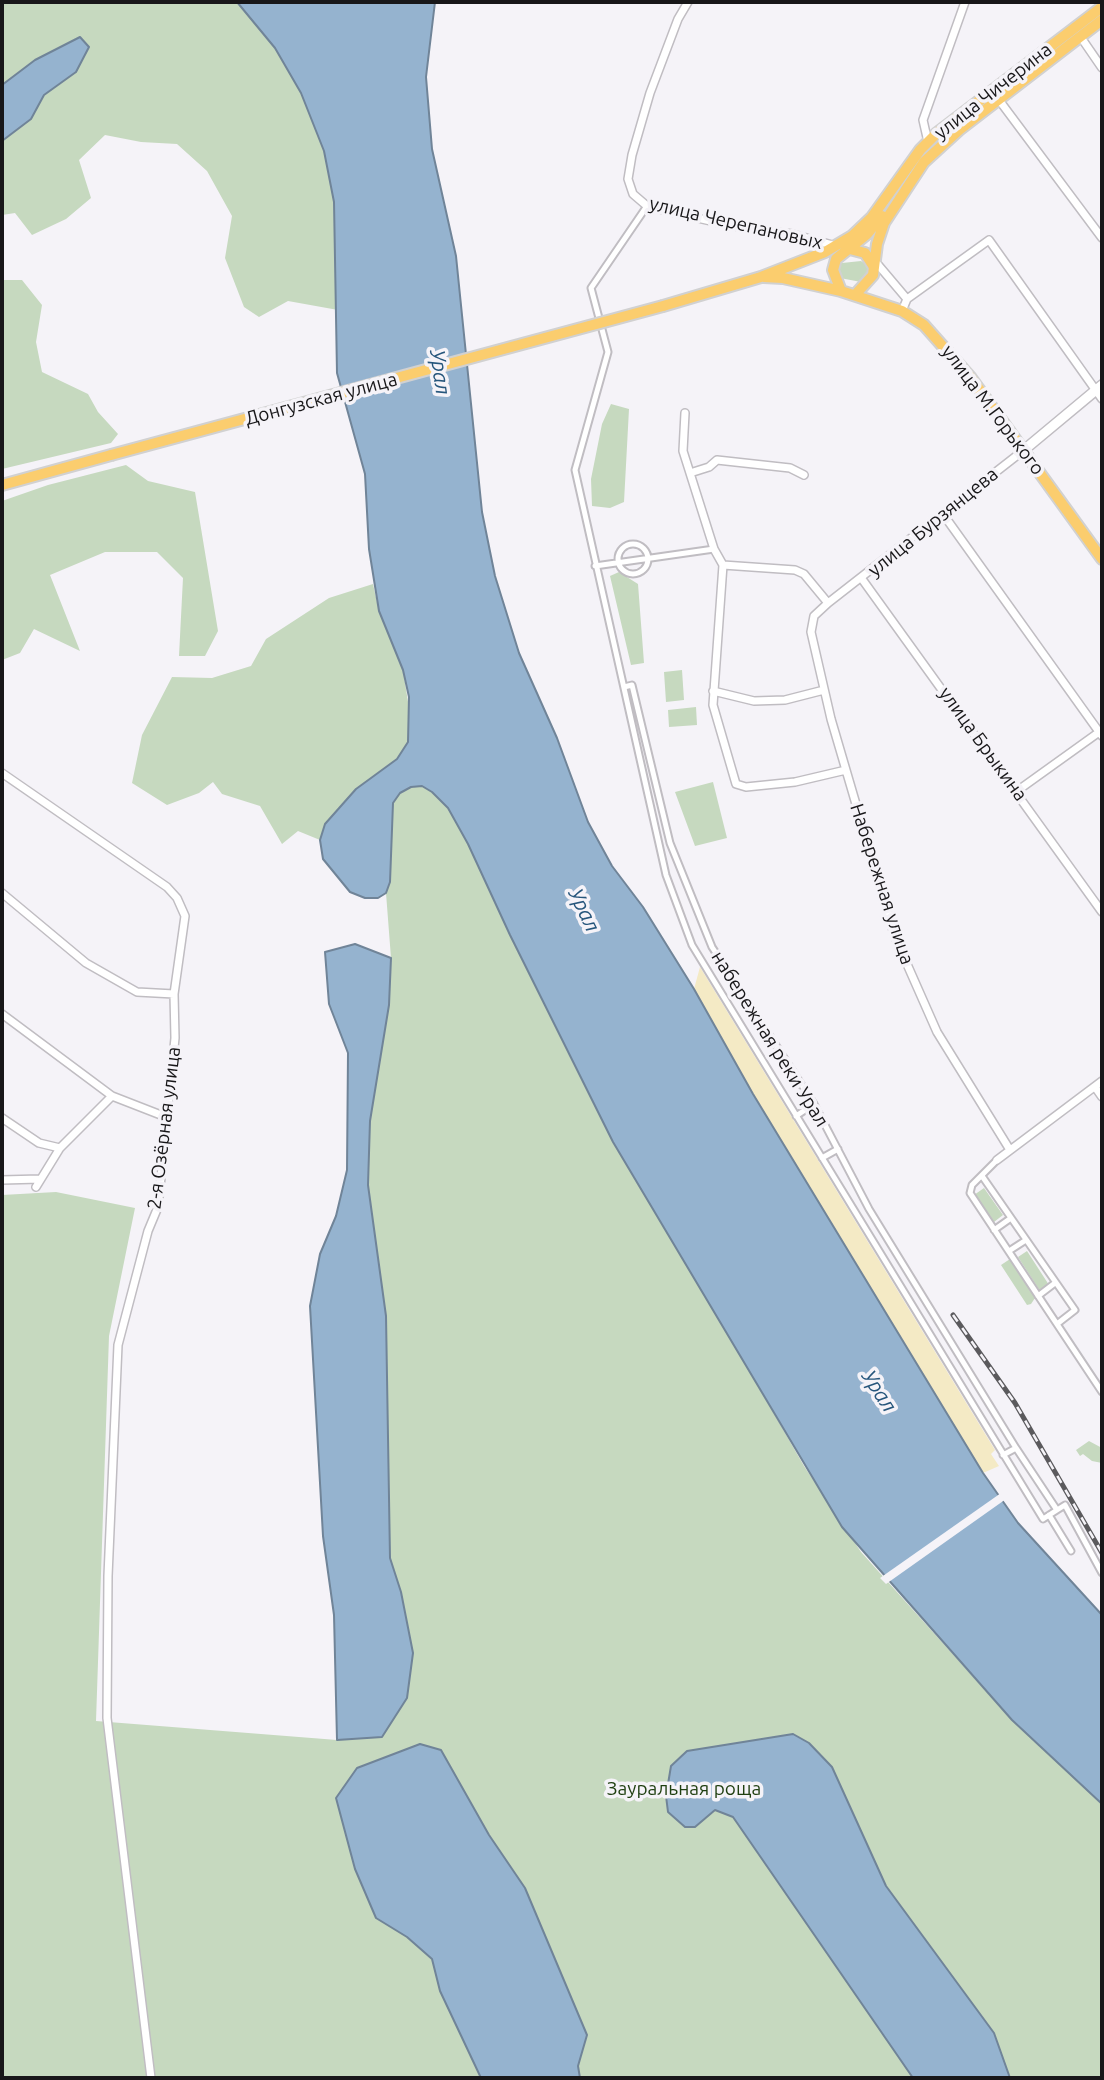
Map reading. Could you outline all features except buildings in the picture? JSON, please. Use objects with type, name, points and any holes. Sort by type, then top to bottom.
[{"type":"main road","name":"улица Чичерина","points":[[859,255],[864,226],[928,142],[1102,7]]},
{"type":"main road","name":"улица Чичерина","points":[[859,255],[877,244],[884,223],[924,162],[1102,20]]},
{"type":"main road","name":"Донгузская улица","points":[[2,485],[761,277],[859,255]]},
{"type":"main road","points":[[841,291],[834,278],[834,264],[859,255],[867,285],[855,296]]},
{"type":"main road","name":"улица М.Горького","points":[[761,277],[782,278],[841,291],[902,311],[924,325],[948,350],[1102,559]]},
{"type":"street","name":"улица Черепановых","points":[[688,2],[678,19],[650,93],[632,155],[629,187],[638,200],[648,206],[728,225],[792,234],[859,255]]},
{"type":"street","points":[[928,142],[923,120],[965,2]]},
{"type":"street","points":[[1080,36],[1102,68]]},
{"type":"street","points":[[999,100],[1102,238]]},
{"type":"street","name":"набережная реки Урал","points":[[648,206],[591,288],[608,352],[575,470],[675,906],[698,953],[755,1049],[1003,1455],[1043,1519],[1049,1515],[1071,1551]]},
{"type":"street","points":[[902,311],[907,299],[989,240],[1099,387],[1102,399]]},
{"type":"street","points":[[859,255],[907,299]]},
{"type":"street","name":"улица Бурзянцева","points":[[828,603],[1024,450],[1099,387]]},
{"type":"street","points":[[685,413],[682,441],[713,549],[723,565],[713,691],[716,719],[736,784],[746,787],[794,782],[846,770]]},
{"type":"street","points":[[690,473],[709,467],[717,460],[790,468],[804,475]]},
{"type":"street","points":[[943,514],[1101,732],[1017,791]]},
{"type":"street","points":[[631,544],[643,545],[648,558],[640,572],[629,575],[618,568],[622,553],[631,544]]},
{"type":"street","points":[[595,566],[713,549]]},
{"type":"street","points":[[723,565],[795,570],[804,574],[828,603]]},
{"type":"street","name":"улица Брыкина","points":[[862,579],[1102,912]]},
{"type":"street","name":"Набережная улица","points":[[828,603],[814,616],[811,623],[824,690],[895,937],[937,1032],[1010,1150]]},
{"type":"street","name":"набережная реки Урал","points":[[624,687],[632,685],[670,843],[712,947],[769,1040],[814,1104],[892,1248],[1057,1510],[1065,1504],[1102,1573]]},
{"type":"street","points":[[713,691],[754,701],[785,700],[824,690]]},
{"type":"street","name":"2-я Озёрная улица","points":[[2,773],[167,887],[177,898],[185,916],[174,994],[175,1038],[158,1208],[148,1231],[118,1345],[108,1576],[107,1718],[151,2078]]},
{"type":"street","points":[[2,893],[86,963],[137,992],[174,994]]},
{"type":"street","points":[[698,953],[712,947]]},
{"type":"street","points":[[727,1002],[740,994]]},
{"type":"street","points":[[2,1013],[112,1096],[166,1117]]},
{"type":"street","points":[[755,1049],[769,1040]]},
{"type":"street","points":[[1102,1081],[997,1160],[972,1185],[970,1193],[1102,1392]]},
{"type":"street","points":[[1095,1087],[1102,1097]]},
{"type":"street","points":[[36,1187],[60,1148],[112,1096]]},
{"type":"street","points":[[796,1116],[814,1104]]},
{"type":"street","points":[[2,1118],[39,1143],[60,1148]]},
{"type":"street","points":[[822,1158],[838,1149]]},
{"type":"street","points":[[982,1176],[1075,1310],[1057,1324]]},
{"type":"street","points":[[2,1180],[40,1179]]},
{"type":"street","points":[[995,1230],[1011,1219]]},
{"type":"street","points":[[1009,1251],[1026,1240]]},
{"type":"street","points":[[881,1255],[892,1248]]},
{"type":"street","points":[[1038,1296],[1055,1283]]},
{"type":"street","points":[[917,1311],[928,1304]]},
{"type":"street","points":[[975,1408],[987,1400]]},
{"type":"street","points":[[1003,1455],[1016,1447]]},
{"type":"street","points":[[1049,1515],[1057,1510]]},
{"type":"green space","points":[[2,2],[237,2],[275,48],[301,93],[324,151],[334,202],[338,310],[288,301],[259,317],[244,307],[225,258],[232,216],[207,171],[177,144],[141,142],[105,135],[79,160],[91,198],[66,219],[32,235],[15,213],[2,215]]},
{"type":"green space","points":[[861,261],[868,266],[868,277],[861,282],[840,278],[837,270],[842,263]]},
{"type":"green space","points":[[2,280],[22,280],[42,305],[36,342],[42,372],[88,394],[98,412],[118,434],[111,443],[2,469]]},
{"type":"green space","points":[[611,404],[629,409],[624,502],[610,508],[592,506],[591,479],[602,424]]},
{"type":"green space","points":[[126,465],[148,481],[195,492],[218,631],[205,656],[179,656],[183,578],[157,552],[105,552],[50,575],[80,651],[34,629],[20,653],[2,660],[2,501],[48,485]]},
{"type":"green space","points":[[619,572],[638,584],[644,663],[631,665],[610,576]]},
{"type":"green space","points":[[373,584],[379,611],[403,670],[411,721],[408,742],[397,759],[356,789],[325,824],[320,840],[298,831],[282,844],[260,806],[222,794],[213,782],[199,793],[167,805],[132,783],[142,735],[172,677],[212,678],[251,666],[266,639],[329,598]]},
{"type":"green space","points":[[682,670],[684,700],[666,702],[664,672]]},
{"type":"green space","points":[[696,707],[697,725],[669,727],[668,710]]},
{"type":"green space","points":[[713,782],[727,838],[695,846],[675,792]]},
{"type":"green space","name":"Зауральная роща","points":[[422,786],[448,808],[468,843],[510,935],[613,1142],[709,1300],[804,1466],[861,1552],[1012,1720],[1102,1804],[1102,2078],[2,2078],[2,1195],[56,1192],[135,1208],[109,1336],[96,1721],[337,1740],[382,1737],[401,1592],[390,1558],[386,1316],[368,1185],[370,1121],[389,1005],[391,958],[386,893],[390,882],[393,803],[400,793],[411,787]]},
{"type":"green space","points":[[984,1188],[1003,1215],[994,1222],[974,1195]]},
{"type":"green space","points":[[1027,1251],[1049,1285],[1040,1291],[1018,1257]]},
{"type":"green space","points":[[1010,1259],[1035,1298],[1031,1304],[1027,1305],[1001,1265]]},
{"type":"green space","points":[[1089,1441],[1102,1448],[1102,1463],[1092,1461],[1083,1454],[1080,1456],[1076,1450]]},
{"type":"sand","points":[[700,967],[995,1450],[991,1454],[999,1466],[983,1473],[753,1094],[694,989]]},
{"type":"water","name":"Урал","points":[[237,2],[435,2],[426,77],[432,149],[456,256],[482,512],[495,576],[519,653],[557,738],[588,822],[612,866],[643,907],[694,989],[753,1094],[983,1473],[1018,1523],[1102,1615],[1102,1804],[1012,1720],[842,1527],[613,1142],[448,808],[422,786],[411,787],[400,793],[393,803],[390,882],[386,893],[378,898],[365,898],[350,892],[323,859],[320,840],[325,824],[356,789],[397,759],[408,742],[409,697],[403,670],[379,611],[369,549],[365,474],[337,373],[334,202],[324,151],[301,93],[275,48]]},
{"type":"water","points":[[80,37],[89,47],[76,72],[44,95],[31,119],[2,141],[2,85],[35,60]]},
{"type":"water","points":[[355,944],[391,958],[389,1005],[370,1121],[368,1185],[386,1316],[390,1558],[401,1592],[413,1653],[407,1698],[382,1737],[337,1740],[334,1615],[323,1536],[310,1306],[320,1254],[336,1216],[347,1170],[348,1053],[329,1004],[325,952]]},
{"type":"water","points":[[793,1734],[809,1743],[832,1767],[886,1886],[994,2033],[1010,2078],[913,2078],[733,1817],[715,1810],[695,1827],[685,1827],[668,1812],[666,1796],[671,1766],[687,1751]]},
{"type":"water","points":[[420,1744],[441,1750],[489,1835],[525,1888],[587,2035],[578,2066],[580,2078],[481,2078],[440,1991],[432,1959],[407,1937],[376,1918],[355,1869],[336,1798],[357,1768]]},
{"type":"pier","points":[[1001,1493],[1006,1499],[886,1584],[880,1578]]},
{"type":"railway","points":[[953,1315],[1015,1403],[1102,1553]]}]
